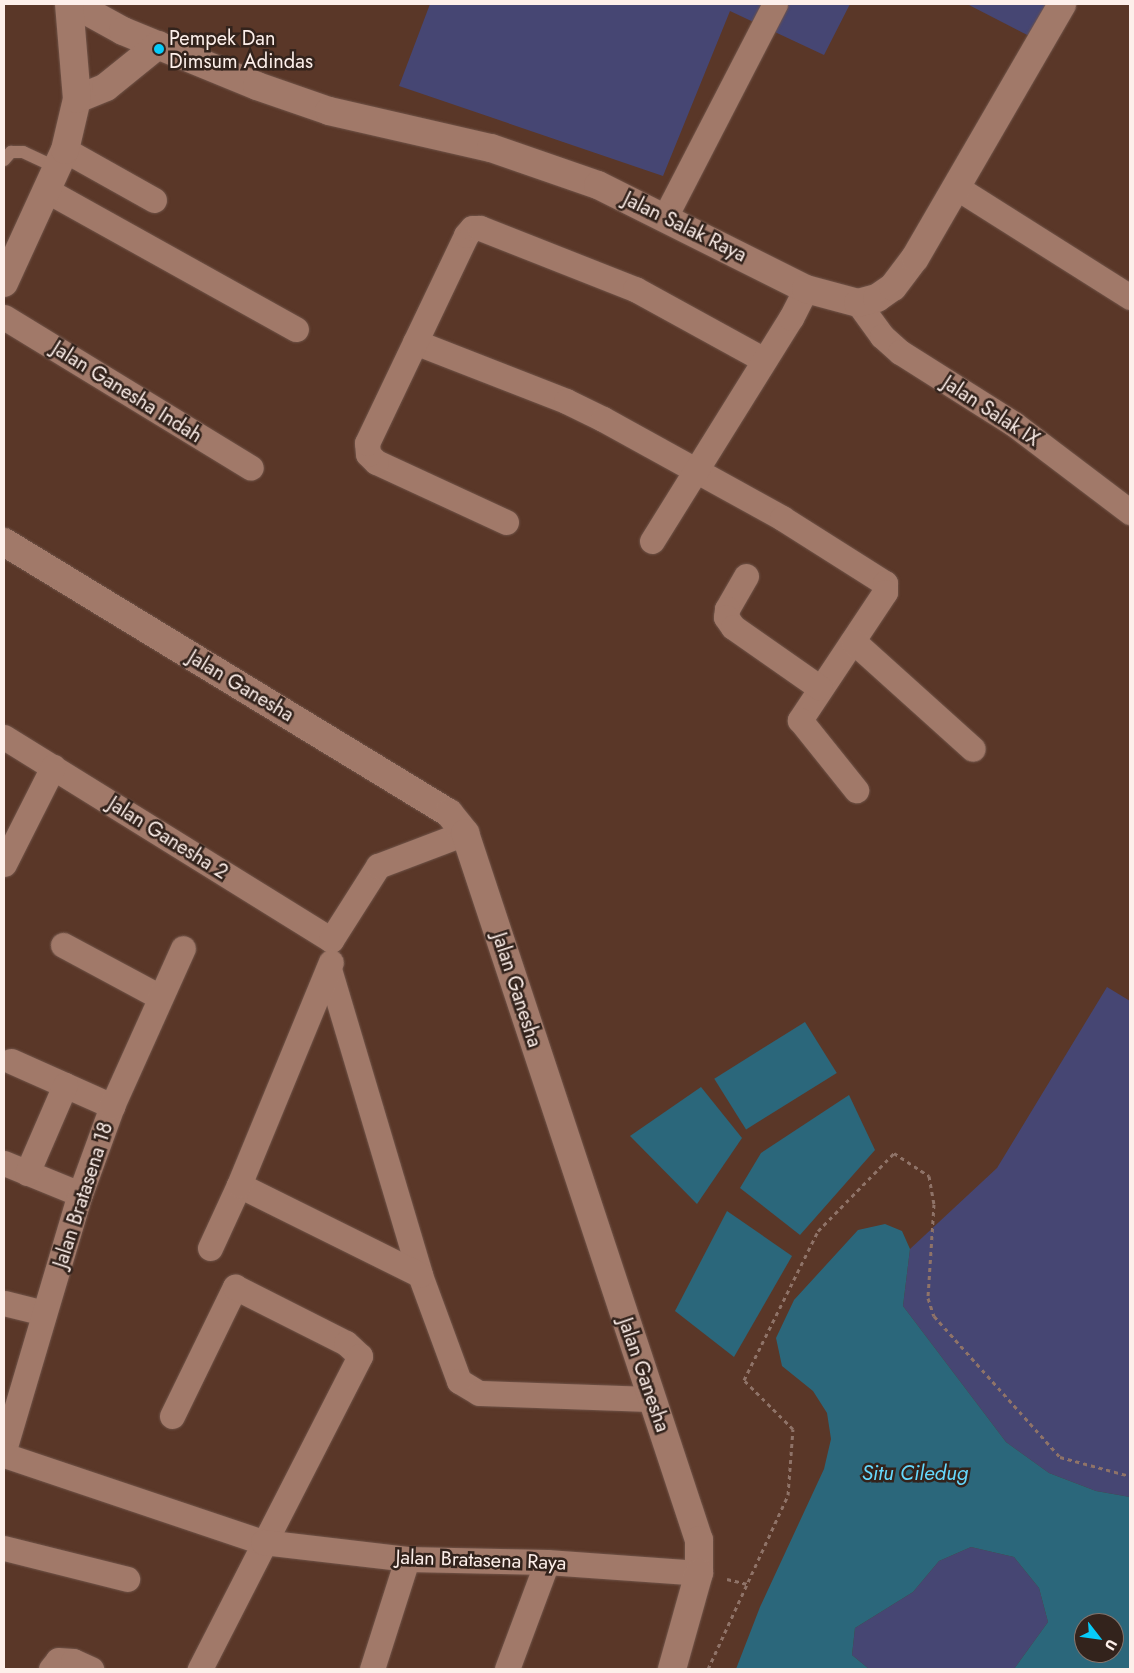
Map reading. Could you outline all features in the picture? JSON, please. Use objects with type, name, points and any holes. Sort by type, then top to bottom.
[{"type":"street","points":[[4,283],[56,169],[77,99],[69,4]]},
{"type":"street","name":"Jalan Salak Raya","points":[[74,4],[102,22],[257,86],[329,111],[491,148],[598,185],[665,216],[806,289],[858,303]]},
{"type":"street","points":[[665,216],[776,4]]},
{"type":"street","points":[[858,303],[877,298],[893,287],[915,258],[1062,4]]},
{"type":"street","points":[[77,99],[106,87],[158,45]]},
{"type":"street","points":[[56,169],[154,200]]},
{"type":"street","points":[[56,169],[296,329]]},
{"type":"street","points":[[956,188],[1130,297]]},
{"type":"street","points":[[506,522],[376,462],[368,454],[367,443],[466,235],[472,228],[480,228],[635,289],[764,360]]},
{"type":"street","points":[[652,541],[806,289]]},
{"type":"street","name":"Jalan Salak IX","points":[[858,303],[882,336],[900,352],[1014,424],[1130,512]]},
{"type":"street","name":"Jalan Ganesha Indah","points":[[4,317],[251,468]]},
{"type":"street","points":[[415,342],[566,401],[697,470],[825,544],[885,583],[885,592],[800,720],[856,790]]},
{"type":"street","name":"Jalan Ganesha","points":[[4,542],[449,813],[464,834],[699,1540],[700,1573],[672,1669]]},
{"type":"street","points":[[746,576],[727,609],[726,617],[733,627],[820,688]]},
{"type":"street","points":[[853,641],[973,749]]},
{"type":"street","name":"Jalan Ganesha 2","points":[[4,737],[331,940]]},
{"type":"street","points":[[4,864],[53,767]]},
{"type":"street","points":[[210,1248],[239,1185],[329,969],[331,940],[378,866],[400,855],[464,834]]},
{"type":"street","points":[[63,944],[160,997]]},
{"type":"street","name":"Jalan Bratasena 18","points":[[4,1450],[80,1194],[112,1106],[182,948]]},
{"type":"street","points":[[329,969],[420,1275],[459,1381],[478,1393],[651,1399]]},
{"type":"street","points":[[11,1061],[112,1106]]},
{"type":"street","points":[[28,1173],[65,1084]]},
{"type":"street","points":[[4,1163],[80,1194]]},
{"type":"street","points":[[239,1185],[420,1275]]},
{"type":"street","points":[[172,1416],[235,1287],[346,1343],[360,1356],[263,1542],[200,1669]]},
{"type":"street","points":[[4,1303],[44,1313]]},
{"type":"street","name":"Jalan Bratasena Raya","points":[[4,1455],[263,1542],[407,1559],[547,1562],[700,1573]]},
{"type":"street","points":[[4,1548],[127,1579]]},
{"type":"street","points":[[372,1669],[407,1559]]},
{"type":"street","points":[[507,1669],[547,1562]]},
{"type":"street","points":[[51,1669],[58,1660],[73,1661],[91,1669]]},
{"type":"lane","points":[[4,160],[11,152],[23,152],[56,169]]},
{"type":"path","points":[[708,1669],[788,1495],[793,1429],[744,1380],[818,1231],[894,1153],[929,1176],[934,1204],[928,1298],[934,1316],[1060,1457],[1130,1476]]},
{"type":"shaded area","points":[[430,4],[850,4],[824,55],[730,11],[663,176],[399,86]]},
{"type":"shaded area","points":[[967,4],[1062,4],[1039,41]]},
{"type":"shaded area","points":[[1107,987],[1130,1001],[1130,1497],[1096,1491],[1049,1473],[1006,1442],[903,1306],[910,1249],[997,1168]]},
{"type":"shaded area","points":[[971,1547],[1014,1557],[1039,1588],[1048,1622],[1014,1669],[869,1669],[852,1655],[855,1628],[913,1592],[939,1561]]},
{"type":"water","points":[[805,1022],[837,1073],[746,1130],[714,1079]]},
{"type":"water","points":[[701,1087],[742,1138],[697,1204],[630,1136]]},
{"type":"water","points":[[849,1095],[875,1150],[800,1235],[740,1188],[761,1153]]},
{"type":"water","points":[[727,1211],[792,1256],[734,1357],[675,1311]]},
{"type":"water","name":"Situ Ciledug","points":[[885,1224],[902,1231],[910,1249],[903,1306],[1006,1442],[1049,1473],[1096,1491],[1130,1497],[1130,1669],[1014,1669],[1048,1622],[1039,1588],[1014,1557],[971,1547],[939,1561],[913,1592],[855,1628],[852,1655],[869,1669],[736,1669],[760,1607],[824,1469],[831,1439],[827,1413],[813,1391],[782,1366],[776,1338],[794,1300],[858,1230]]},
{"type":"place","name":"Pempek Dan Dimsum Adindas","points":[[159,49]]}]
